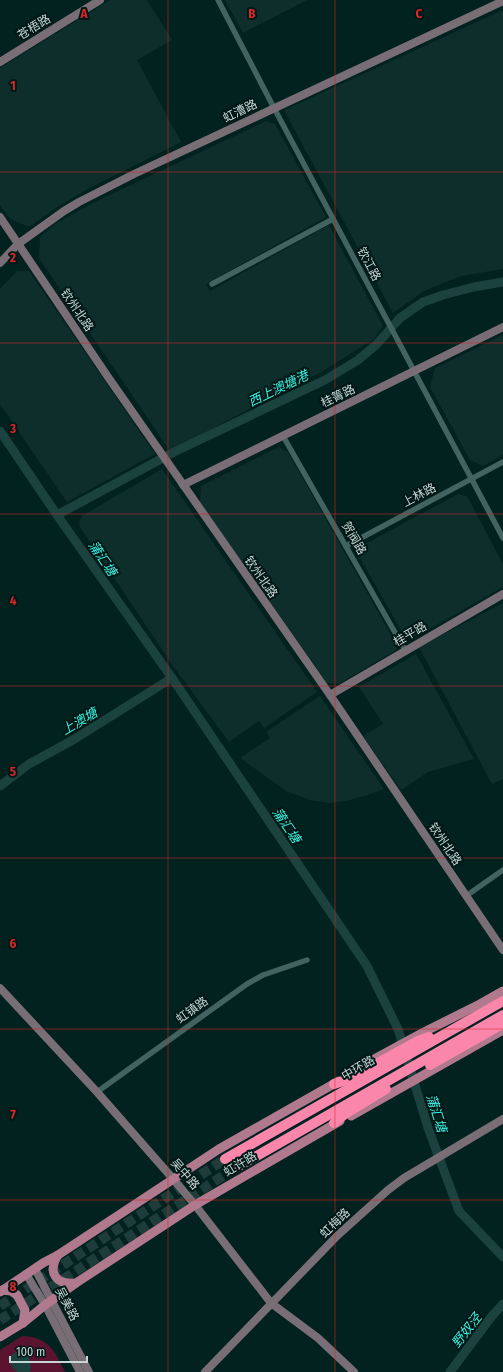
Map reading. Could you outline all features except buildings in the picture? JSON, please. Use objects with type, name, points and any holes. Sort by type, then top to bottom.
[{"type":"highway","name":"中环路","points":[[225,1159],[418,1042],[474,1017],[503,1001]]},
{"type":"highway","points":[[426,1066],[503,1015]]},
{"type":"highway","points":[[334,1123],[344,1114],[398,1082],[499,1026],[503,1020]]},
{"type":"highway","points":[[334,1084],[349,1079],[390,1058]]},
{"type":"highway","points":[[232,1170],[398,1082]]},
{"type":"main road","points":[[418,1042],[503,991]]},
{"type":"main road","points":[[426,1066],[503,1030]]},
{"type":"main road","name":"虹许路","points":[[1,1291],[174,1180],[219,1149],[334,1084]]},
{"type":"main road","name":"虹许路","points":[[0,1337],[23,1323],[76,1283],[195,1204],[334,1123]]},
{"type":"main road","points":[[58,1255],[53,1266],[55,1276],[64,1283],[76,1283]]},
{"type":"main road","points":[[1,1291],[11,1291],[17,1295],[25,1310],[23,1323]]},
{"type":"street","name":"苍梧路","points":[[0,62],[100,0]]},
{"type":"street","name":"钦江路","points":[[218,0],[503,538]]},
{"type":"street","name":"虹漕路","points":[[0,263],[18,244],[79,202],[274,108],[503,1]]},
{"type":"street","name":"钦州北路","points":[[0,218],[183,485],[330,695],[503,950]]},
{"type":"street","points":[[212,284],[333,219]]},
{"type":"street","name":"桂箐路","points":[[183,485],[503,327]]},
{"type":"street","name":"贺阀路","points":[[283,436],[405,650]]},
{"type":"street","name":"上林路","points":[[346,546],[472,480],[503,462]]},
{"type":"street","name":"桂平路","points":[[330,695],[503,594]]},
{"type":"street","points":[[466,896],[503,870]]},
{"type":"street","name":"虹镇路","points":[[97,1092],[247,984],[263,975],[307,960]]},
{"type":"street","name":"吴中路","points":[[0,988],[97,1092],[195,1204],[271,1303],[318,1338],[354,1372]]},
{"type":"street","name":"虹梅路","points":[[205,1372],[338,1235],[374,1202],[404,1178],[503,1119]]},
{"type":"street","name":"吴美路","points":[[35,1269],[80,1372]]},
{"type":"street","name":"吴美路","points":[[26,1274],[49,1303],[89,1372]]},
{"type":"shaded area","points":[[110,0],[147,0],[172,40],[137,60],[181,142],[91,187],[54,209],[29,227],[10,219],[0,205],[0,68]]},
{"type":"shaded area","points":[[225,0],[307,0],[243,33]]},
{"type":"shaded area","points":[[503,10],[503,269],[461,276],[424,291],[393,313],[284,110]]},
{"type":"shaded area","points":[[266,121],[275,124],[326,217],[206,284],[210,291],[329,225],[383,326],[374,339],[323,371],[170,451],[39,258],[40,237],[56,223],[95,202]]},
{"type":"shaded area","points":[[17,271],[29,271],[155,454],[67,502],[0,404],[0,289]]},
{"type":"shaded area","points":[[503,335],[503,455],[483,466],[470,460],[430,387],[435,368]]},
{"type":"shaded area","points":[[279,447],[288,452],[396,644],[396,650],[339,684],[327,683],[200,502],[201,486]]},
{"type":"shaded area","points":[[162,469],[317,692],[264,728],[259,721],[229,742],[173,666],[80,527],[79,522],[82,516]]},
{"type":"shaded area","points":[[458,494],[467,496],[503,564],[503,587],[417,636],[403,634],[360,558],[365,544]]},
{"type":"shaded area","points":[[503,603],[503,779],[492,784],[419,647]]},
{"type":"shaded area","points":[[416,654],[474,759],[428,772],[401,790],[363,736],[383,724],[359,687]]},
{"type":"shaded area","points":[[320,696],[384,789],[346,801],[329,803],[310,800],[286,791],[240,758],[270,738],[266,732]]},
{"type":"shaded area","points":[[22,1336],[39,1339],[50,1346],[65,1372],[0,1372],[0,1350]]},
{"type":"shaded area","points":[[18,1350],[28,1353],[31,1367],[30,1372],[17,1372],[12,1367],[8,1358]]},
{"type":"waterway","name":"西上澳塘港","points":[[57,515],[174,452],[325,380],[358,360],[376,345],[400,318],[423,302],[474,287],[503,282]]},
{"type":"waterway","name":"蒲汇塘","points":[[0,431],[57,515],[172,678],[367,966],[398,1029],[428,1128],[459,1211],[503,1257]]},
{"type":"waterway","name":"上澳塘","points":[[0,786],[29,764],[73,740],[172,678]]},
{"type":"waterway","name":"野奴泾","points":[[450,1372],[492,1316],[503,1304]]},
{"type":"tunnel","points":[[0,1306],[225,1159]]},
{"type":"tunnel","points":[[0,1320],[232,1170]]}]
